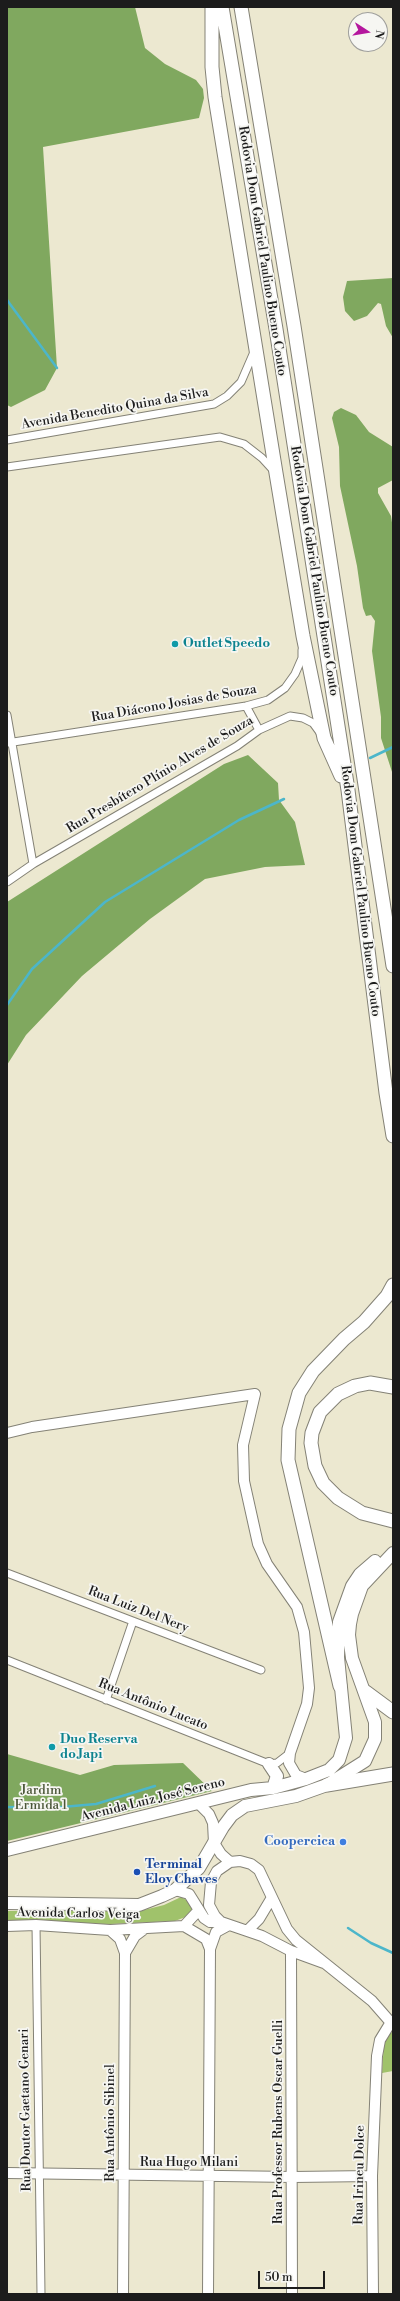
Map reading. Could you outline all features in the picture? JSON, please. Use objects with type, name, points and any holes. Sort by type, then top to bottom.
[{"type":"highway","points":[[212,7],[212,67],[215,97],[303,636],[324,738],[348,790]]},
{"type":"highway","name":"Rodovia Dom Gabriel Paulino Bueno Couto","points":[[222,7],[276,330],[348,790],[386,1093],[393,1136]]},
{"type":"highway","name":"Rodovia Dom Gabriel Paulino Bueno Couto","points":[[241,7],[294,326],[393,966]]},
{"type":"highway","points":[[340,1686],[289,1467],[287,1443],[289,1428],[299,1393],[313,1371],[344,1339],[364,1322],[387,1296],[393,1285]]},
{"type":"highway","points":[[393,1386],[370,1383],[354,1386],[338,1394],[320,1412],[312,1432],[311,1443],[315,1466],[323,1483],[338,1498],[362,1513],[393,1521]]},
{"type":"highway","points":[[366,1692],[393,1712]]},
{"type":"highway","points":[[327,1785],[393,1774]]},
{"type":"main road","name":"Avenida Luiz José Sereno","points":[[7,1850],[251,1790],[273,1788],[306,1779],[329,1770],[339,1760],[344,1750],[346,1738],[346,1719],[340,1686],[338,1633],[346,1600],[360,1574],[393,1547]]},
{"type":"main road","points":[[9,1902],[139,1905],[175,1890],[198,1868],[232,1815],[245,1806],[296,1796],[327,1785],[365,1761],[372,1750],[376,1739],[375,1722],[366,1692],[352,1658],[349,1635],[352,1614],[365,1582],[393,1553]]},
{"type":"main road","points":[[269,1764],[277,1776],[273,1788]]},
{"type":"street","name":"Avenida Benedito Quina da Silva","points":[[7,440],[214,404],[227,396],[241,382],[246,374],[254,356],[254,334]]},
{"type":"street","points":[[7,468],[220,437],[244,444],[262,458],[276,473]]},
{"type":"street","name":"Rua Diácono Josias de Souza","points":[[9,743],[246,706],[268,700],[285,688],[295,674],[302,658],[303,636]]},
{"type":"street","points":[[246,706],[259,730]]},
{"type":"street","points":[[7,715],[9,743],[34,864]]},
{"type":"street","name":"Rua Presbítero Plínio Alves de Souza","points":[[7,882],[34,864],[237,746],[259,730],[290,716],[303,718],[313,723],[324,738]]},
{"type":"street","points":[[7,1433],[32,1427],[255,1394],[243,1445],[244,1481],[258,1544],[267,1564],[297,1607],[301,1619],[309,1672],[307,1704],[290,1753],[291,1770],[296,1775],[306,1779]]},
{"type":"street","name":"Rua Luiz Del Nery","points":[[7,1573],[261,1670]]},
{"type":"street","points":[[106,1700],[133,1621]]},
{"type":"street","name":"Rua Antônio Lucato","points":[[7,1660],[269,1764]]},
{"type":"street","points":[[269,1764],[277,1762],[290,1753]]},
{"type":"street","points":[[198,1803],[209,1814],[213,1823],[214,1843],[221,1854],[230,1862],[251,1864],[259,1870],[265,1880],[271,1899],[287,1929],[296,1940],[372,2001],[392,2024]]},
{"type":"street","points":[[224,1924],[215,1916],[210,1905],[209,1892],[211,1882],[217,1872],[230,1862]]},
{"type":"street","points":[[175,1890],[188,1894],[194,1899],[198,1912],[210,1922],[224,1924],[247,1931],[275,1942],[291,1951],[324,1963]]},
{"type":"street","points":[[247,1931],[259,1919],[271,1899]]},
{"type":"street","points":[[198,1912],[184,1926],[206,1939],[210,1949]]},
{"type":"street","points":[[208,2294],[210,1949],[216,1932],[224,1924]]},
{"type":"street","name":"Avenida Carlos Veiga","points":[[7,1926],[36,1925],[110,1930],[143,1930],[184,1926]]},
{"type":"street","name":"Rua Doutor Gaetano Genari","points":[[36,1925],[41,2294]]},
{"type":"street","points":[[110,1930],[120,1939],[125,1953]]},
{"type":"street","points":[[125,1953],[135,1936],[143,1930]]},
{"type":"street","name":"Rua Professor Rubens Oscar Guelli","points":[[291,1951],[293,2177],[292,2294]]},
{"type":"street","name":"Rua Antônio Sibinel","points":[[124,2294],[125,1953]]},
{"type":"street","name":"Rua Irineu Dolce","points":[[373,2294],[372,2176],[377,2056],[380,2040],[392,2024]]},
{"type":"street","name":"Rua Hugo Milani","points":[[7,2174],[39,2173],[124,2176],[293,2177],[372,2176]]},
{"type":"green space","points":[[7,7],[135,7],[145,48],[165,64],[196,80],[203,89],[204,98],[199,118],[43,147],[57,368],[45,390],[11,407],[7,405]]},
{"type":"green space","points":[[393,278],[393,338],[386,326],[381,304],[378,303],[367,316],[354,321],[345,311],[343,297],[347,281]]},
{"type":"green space","points":[[341,408],[356,415],[369,432],[393,447],[393,480],[378,488],[378,493],[391,516],[393,529],[393,775],[381,738],[381,717],[372,651],[375,621],[371,615],[366,616],[363,608],[357,566],[340,486],[339,447],[332,418],[334,412]]},
{"type":"green space","points":[[248,755],[278,783],[279,800],[295,822],[305,865],[265,867],[205,879],[150,919],[82,976],[26,1035],[7,1065],[7,902],[224,764]]},
{"type":"green space","name":"Jardim Ermida 1","points":[[7,1754],[80,1775],[114,1765],[183,1763],[212,1791],[7,1841]]},
{"type":"green space","points":[[181,1897],[188,1901],[192,1910],[188,1916],[175,1921],[111,1924],[7,1923],[7,1911],[140,1911],[164,1905]]},
{"type":"green space","points":[[390,2030],[393,2035],[393,2071],[382,2073],[384,2042]]},
{"type":"waterway","points":[[7,300],[57,368]]},
{"type":"waterway","points":[[370,758],[393,747]]},
{"type":"waterway","points":[[7,1005],[32,969],[105,902],[239,820],[284,799]]},
{"type":"waterway","points":[[7,1807],[51,1808],[96,1804],[155,1786]]},
{"type":"waterway","points":[[348,1928],[371,1943],[393,1953]]},
{"type":"place","name":"Outlet Speedo","points":[[175,644]]},
{"type":"place","name":"Duo Reserva do Japi","points":[[52,1747]]},
{"type":"place","name":"Coopercica","points":[[343,1842]]},
{"type":"place","name":"Terminal Eloy Chaves","points":[[137,1872]]}]
